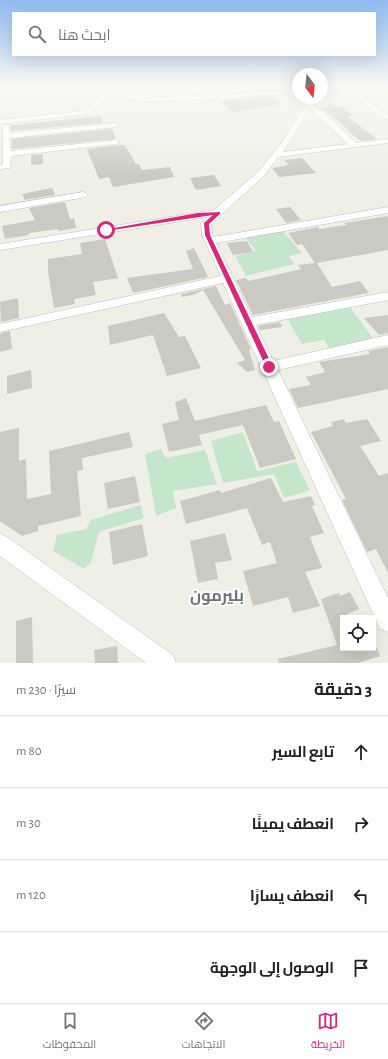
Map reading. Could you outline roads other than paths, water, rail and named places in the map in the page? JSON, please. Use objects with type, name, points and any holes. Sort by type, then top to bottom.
[{"type":"street","points":[[0,167],[7,166],[6,136],[3,122],[50,117]]},
{"type":"street","points":[[292,117],[276,155],[256,180],[206,223],[207,235],[388,621]]},
{"type":"street","points":[[324,117],[354,145]]},
{"type":"street","points":[[6,136],[115,125]]},
{"type":"street","points":[[276,155],[388,141]]},
{"type":"street","points":[[7,154],[116,142]]},
{"type":"street","points":[[0,209],[83,195]]},
{"type":"street","points":[[210,241],[388,210]]},
{"type":"street","points":[[0,247],[218,213]]},
{"type":"street","points":[[0,328],[228,278]]},
{"type":"street","points":[[248,322],[388,296]]},
{"type":"street","points":[[269,367],[388,340]]},
{"type":"street","points":[[0,544],[165,663]]},
{"type":"district","name":"بليرمون","points":[[217,595]]}]
